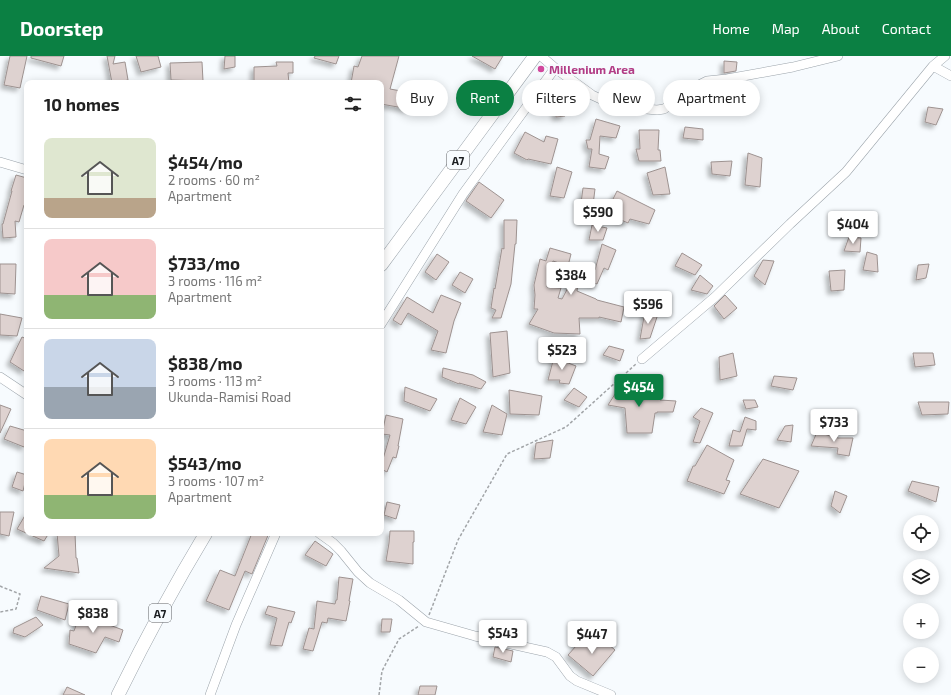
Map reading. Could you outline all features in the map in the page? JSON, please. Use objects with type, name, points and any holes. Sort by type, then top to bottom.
[{"type":"highway","name":"A7","points":[[384,261],[535,56]]},
{"type":"highway","name":"A7","points":[[118,695],[142,647],[204,536]]},
{"type":"street","points":[[540,56],[605,102],[636,108],[657,110],[664,109],[697,86],[707,81],[727,79],[793,67],[838,56]]},
{"type":"street","points":[[642,359],[715,297],[846,172],[933,66],[945,56]]},
{"type":"street","points":[[933,66],[951,76]]},
{"type":"street","points":[[384,319],[463,194],[555,68]]},
{"type":"street","points":[[0,162],[24,169]]},
{"type":"street","points":[[0,377],[24,393]]},
{"type":"street","points":[[210,695],[236,625],[275,536]]},
{"type":"street","points":[[323,536],[337,547],[358,572],[370,583],[399,600],[426,622],[475,636],[548,652],[556,657],[570,676],[577,681],[611,695]]},
{"type":"path","points":[[379,695],[382,671],[399,639],[426,622],[458,540],[507,454],[566,427],[642,359]]},
{"type":"path","points":[[0,586],[20,594],[16,609],[0,612]]},
{"type":"building","points":[[10,56],[27,56],[20,88],[4,85]]},
{"type":"building","points":[[31,56],[64,56],[61,66],[31,58]]},
{"type":"building","points":[[107,56],[115,56],[113,64],[125,62],[128,80],[111,80]]},
{"type":"building","points":[[136,56],[158,56],[161,67],[141,72]]},
{"type":"building","points":[[225,56],[235,56],[235,67],[224,69]]},
{"type":"building","points":[[315,56],[339,56],[336,64],[314,58]]},
{"type":"building","points":[[362,56],[399,56],[390,89],[396,90],[396,107],[384,105],[384,80],[352,80],[354,66],[358,67]]},
{"type":"building","points":[[472,56],[503,56],[495,69]]},
{"type":"building","points":[[724,61],[737,62],[736,71],[724,73]]},
{"type":"building","points":[[202,62],[203,80],[171,80],[170,63]]},
{"type":"building","points":[[276,62],[293,62],[293,73],[288,73],[289,80],[254,80],[254,67],[277,66]]},
{"type":"building","points":[[928,107],[943,109],[936,125],[925,122]]},
{"type":"building","points":[[596,119],[620,126],[616,138],[600,136],[599,154],[609,157],[605,169],[589,167],[592,149],[588,149],[586,140],[590,140]]},
{"type":"building","points":[[685,127],[703,129],[703,140],[683,138]]},
{"type":"building","points":[[639,130],[659,130],[658,150],[660,150],[661,161],[639,161],[636,149],[640,149]]},
{"type":"building","points":[[525,132],[544,142],[546,136],[558,139],[551,164],[527,160],[514,153]]},
{"type":"building","points":[[748,153],[762,158],[760,187],[745,185]]},
{"type":"building","points":[[732,161],[730,176],[712,174],[711,162]]},
{"type":"building","points":[[557,167],[572,172],[564,198],[550,196]]},
{"type":"building","points":[[665,167],[670,194],[653,195],[647,173]]},
{"type":"building","points":[[16,175],[24,177],[24,205],[19,222],[15,221],[16,237],[3,238],[2,224]]},
{"type":"building","points":[[479,182],[504,200],[491,218],[466,201]]},
{"type":"building","points":[[583,188],[595,189],[593,205],[581,203]]},
{"type":"building","points":[[617,191],[655,210],[649,224],[630,219],[628,223],[605,213]]},
{"type":"building","points":[[504,220],[517,220],[516,244],[511,284],[501,318],[492,318],[496,310],[491,308],[494,288],[495,289],[502,248],[504,249]]},
{"type":"building","points":[[592,225],[607,228],[603,240],[589,240]]},
{"type":"building","points":[[849,237],[861,238],[860,252],[844,251]]},
{"type":"building","points":[[602,244],[616,250],[608,270],[604,268],[597,284],[579,278],[577,291],[597,300],[624,307],[621,322],[599,317],[579,318],[580,334],[554,333],[529,324],[538,309],[534,309],[534,285],[540,259],[546,261],[550,248],[571,254],[568,266],[553,261],[547,287],[561,288],[558,298],[562,299],[580,265],[595,270]]},
{"type":"building","points":[[867,252],[877,255],[878,272],[863,270]]},
{"type":"building","points":[[682,253],[702,265],[695,275],[675,266]]},
{"type":"building","points":[[437,254],[449,262],[436,280],[425,272]]},
{"type":"building","points":[[763,260],[774,261],[765,285],[754,276]]},
{"type":"building","points":[[0,264],[16,264],[15,294],[0,293]]},
{"type":"building","points":[[929,264],[926,278],[916,280],[918,265]]},
{"type":"building","points":[[845,270],[844,290],[831,291],[829,271]]},
{"type":"building","points":[[460,272],[473,279],[465,293],[452,285]]},
{"type":"building","points":[[700,275],[713,286],[707,294],[691,290]]},
{"type":"building","points":[[441,295],[461,303],[454,321],[446,353],[431,350],[438,331],[408,313],[401,325],[393,320],[407,297],[433,313]]},
{"type":"building","points":[[725,295],[737,308],[724,319],[714,306]]},
{"type":"building","points":[[645,311],[658,314],[650,338],[640,339]]},
{"type":"building","points":[[0,314],[22,318],[17,336],[0,335]]},
{"type":"building","points":[[507,331],[510,373],[493,377],[490,333]]},
{"type":"building","points":[[22,337],[24,338],[24,371],[10,362]]},
{"type":"building","points":[[609,346],[624,350],[620,361],[603,355]]},
{"type":"building","points":[[733,353],[737,376],[720,380],[719,357]]},
{"type":"building","points":[[913,353],[933,353],[935,365],[915,367]]},
{"type":"building","points":[[554,357],[564,359],[563,361],[576,366],[569,384],[559,383],[560,380],[548,380]]},
{"type":"building","points":[[443,368],[473,375],[486,382],[481,389],[459,384],[442,377]]},
{"type":"building","points":[[774,376],[797,378],[793,390],[771,386]]},
{"type":"building","points":[[624,380],[633,384],[631,387],[642,390],[641,396],[660,398],[660,400],[676,401],[673,412],[655,413],[652,433],[627,433],[625,408],[608,405]]},
{"type":"building","points":[[405,387],[437,399],[430,411],[404,401]]},
{"type":"building","points":[[574,388],[587,397],[579,407],[564,400]]},
{"type":"building","points":[[509,390],[542,396],[539,415],[510,414]]},
{"type":"building","points":[[460,398],[476,407],[466,424],[451,420]]},
{"type":"building","points":[[743,400],[755,400],[758,407],[746,409]]},
{"type":"building","points":[[918,402],[949,402],[948,414],[922,415]]},
{"type":"building","points":[[0,405],[11,409],[0,433]]},
{"type":"building","points":[[492,405],[507,414],[502,435],[483,432]]},
{"type":"building","points":[[701,408],[713,413],[700,443],[693,442],[700,421],[693,417]]},
{"type":"building","points":[[386,415],[403,419],[396,458],[393,457],[387,472],[384,470],[384,456],[390,435],[384,434]]},
{"type":"building","points":[[745,417],[756,421],[756,430],[747,429],[742,446],[729,446],[733,430],[740,432]]},
{"type":"building","points":[[793,425],[791,442],[777,440],[785,426]]},
{"type":"building","points":[[10,426],[24,430],[24,447],[4,439]]},
{"type":"building","points":[[817,432],[838,438],[853,438],[849,456],[837,454],[838,448],[811,446]]},
{"type":"building","points":[[553,440],[550,458],[534,459],[536,443]]},
{"type":"building","points":[[707,445],[734,460],[726,480],[730,481],[724,494],[687,481],[693,466],[695,466]]},
{"type":"building","points":[[763,459],[799,471],[779,508],[740,494]]},
{"type":"building","points":[[17,472],[24,474],[23,491],[12,487]]},
{"type":"building","points":[[912,481],[939,487],[936,502],[908,491]]},
{"type":"building","points":[[835,491],[847,496],[840,513],[831,506]]},
{"type":"building","points":[[387,502],[400,505],[396,519],[384,515]]},
{"type":"building","points":[[0,512],[14,512],[9,536],[0,534]]},
{"type":"building","points":[[24,517],[24,532],[17,529]]},
{"type":"building","points":[[390,531],[414,531],[413,564],[386,561]]},
{"type":"building","points":[[33,536],[47,536],[44,541]]},
{"type":"building","points":[[57,536],[75,536],[76,558],[79,573],[44,568],[59,556]]},
{"type":"building","points":[[251,536],[268,536],[252,574],[245,571],[229,610],[206,601],[220,570],[235,576]]},
{"type":"building","points":[[315,541],[333,554],[326,566],[305,555]]},
{"type":"building","points":[[339,577],[353,579],[346,621],[328,618],[327,623],[322,622],[313,651],[303,649],[309,628],[314,629],[317,601],[335,604],[337,600]]},
{"type":"building","points":[[41,596],[69,604],[65,620],[37,610]]},
{"type":"building","points":[[268,606],[295,612],[291,623],[289,622],[282,646],[270,645],[277,618],[265,614]]},
{"type":"building","points":[[80,614],[123,630],[119,642],[105,637],[96,653],[69,644],[70,630],[74,631]]},
{"type":"building","points":[[36,617],[43,625],[25,637],[13,633],[14,628]]},
{"type":"building","points":[[382,619],[392,619],[390,632],[381,632]]},
{"type":"building","points":[[584,637],[594,645],[600,637],[615,650],[593,676],[568,655]]},
{"type":"building","points":[[495,647],[513,651],[511,662],[493,657]]},
{"type":"building","points":[[420,686],[437,686],[435,695],[418,695]]},
{"type":"building","points":[[67,687],[85,695],[63,695]]},
{"type":"place","name":"Millenium Area","points":[[541,69]]}]
